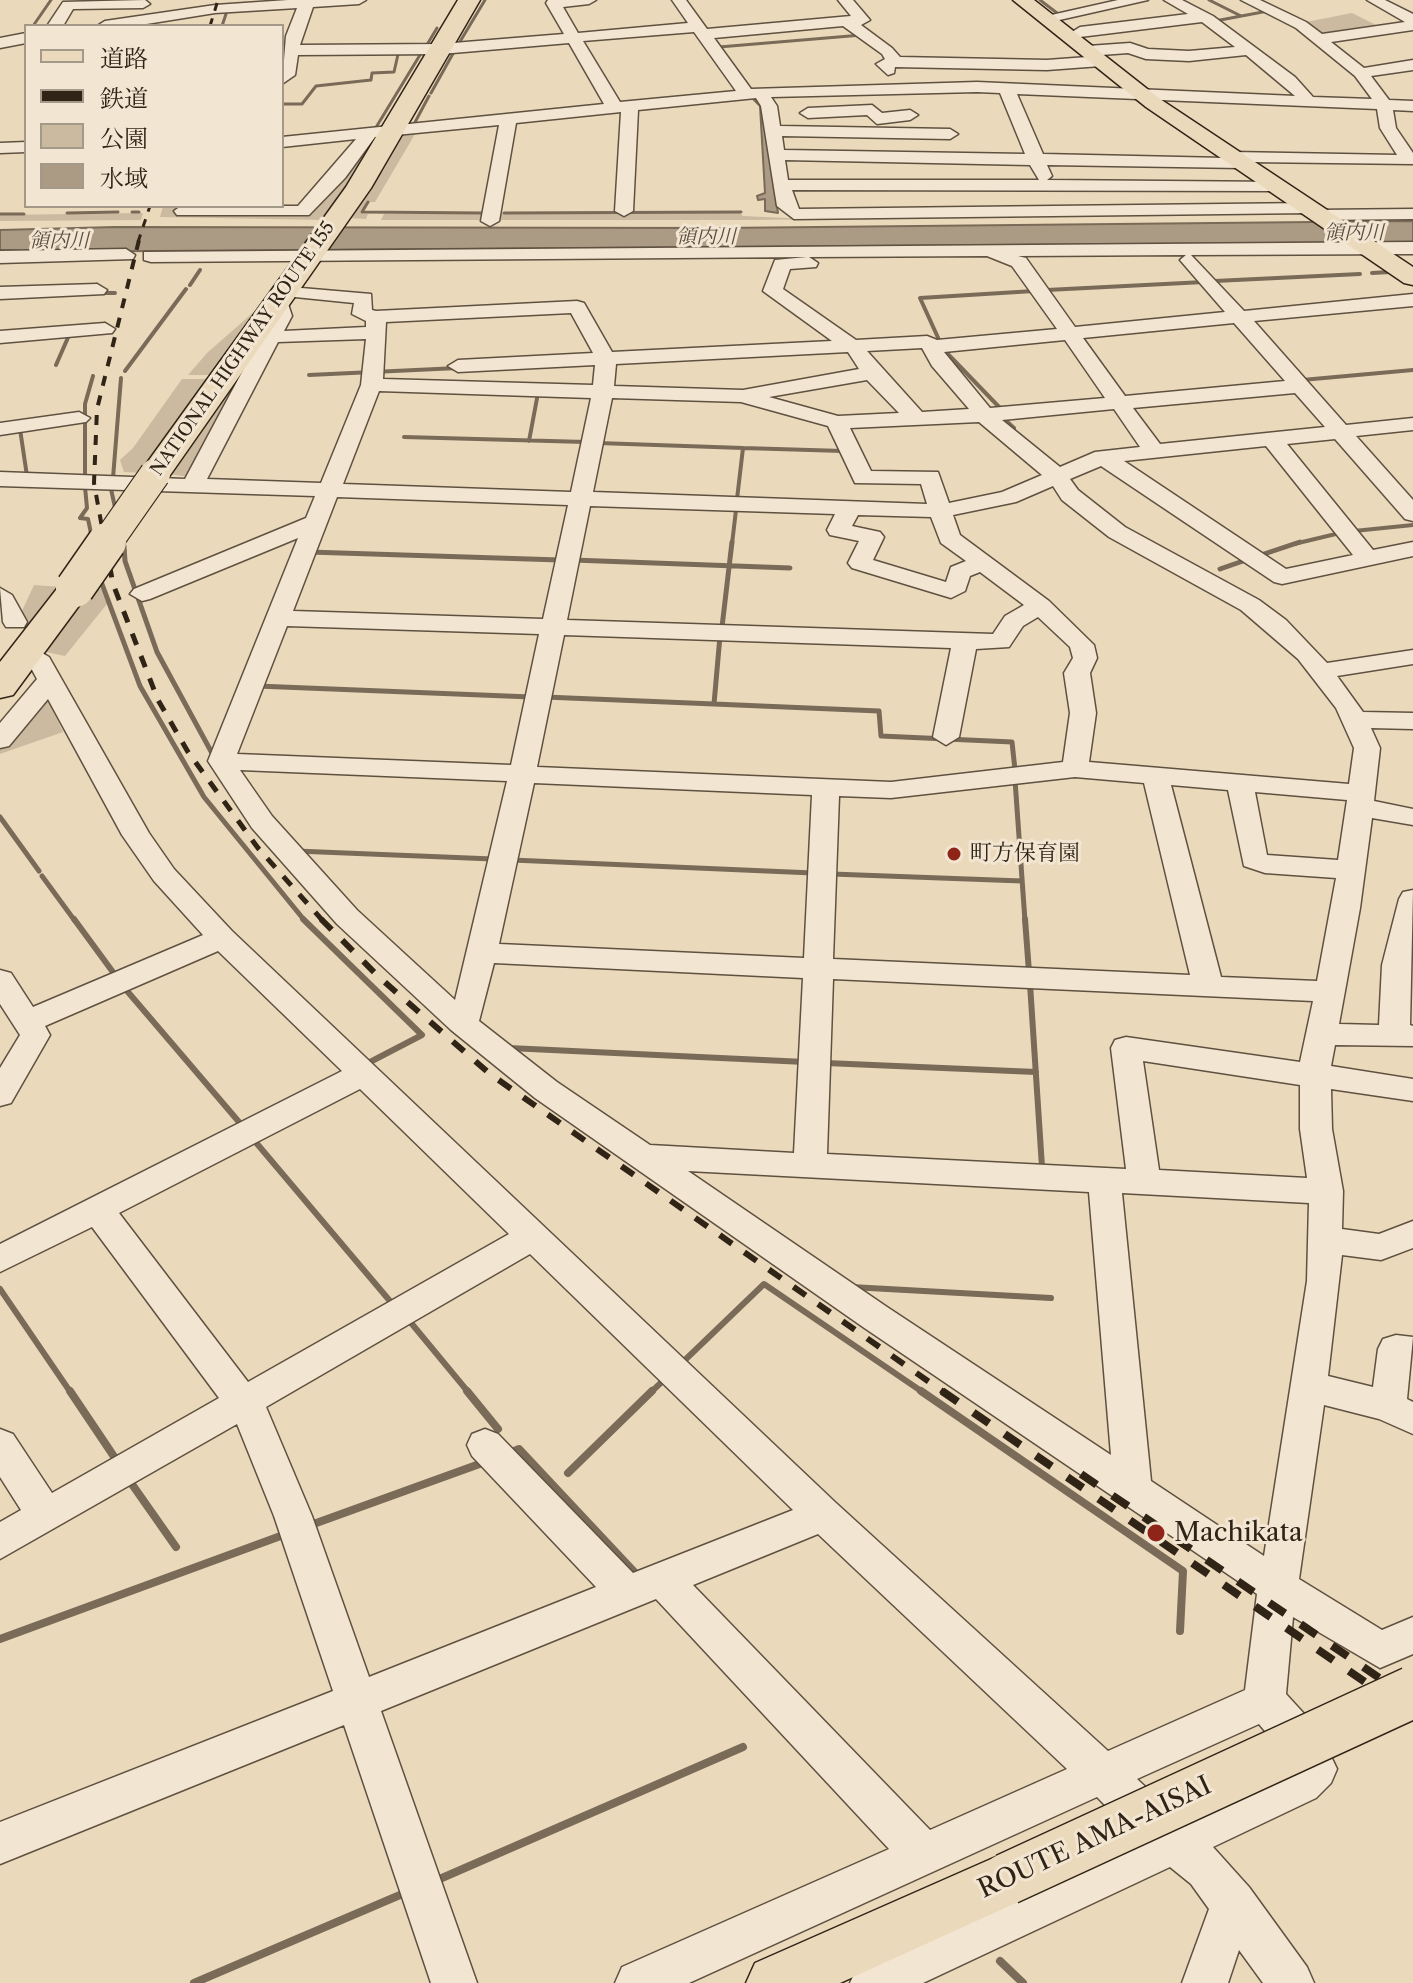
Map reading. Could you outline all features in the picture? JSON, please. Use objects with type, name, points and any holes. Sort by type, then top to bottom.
[{"type":"highway","name":"NATIONAL HIGHWAY ROUTE 155","points":[[0,687],[75,588],[311,256],[334,222],[381,132],[441,49],[469,0]]},
{"type":"main road","points":[[1022,0],[1141,93],[1413,278]]},
{"type":"main road","name":"ROUTE AMA-AISAI","points":[[775,1983],[1413,1692]]},
{"type":"street","points":[[130,24],[235,4],[306,5],[359,0]]},
{"type":"street","points":[[589,0],[553,3],[623,108],[624,211]]},
{"type":"street","points":[[679,0],[754,94],[771,123],[780,185],[786,206],[794,214],[1197,211],[1413,214]]},
{"type":"street","points":[[292,50],[441,49],[862,20],[845,0]]},
{"type":"street","points":[[1171,0],[1225,32],[1289,80],[1307,100]]},
{"type":"street","points":[[776,155],[1171,161],[1409,160],[1406,143],[1388,128],[1384,105],[1364,77],[1299,24],[1248,0]]},
{"type":"street","points":[[1318,39],[1413,22],[1405,10],[1374,0]]},
{"type":"street","points":[[1046,18],[1134,1]]},
{"type":"street","points":[[130,24],[144,2]]},
{"type":"street","points":[[56,24],[68,5],[144,2]]},
{"type":"street","points":[[284,77],[306,5]]},
{"type":"street","points":[[203,24],[207,10]]},
{"type":"street","points":[[1066,34],[1204,17]]},
{"type":"street","points":[[846,21],[887,51],[895,62]]},
{"type":"street","points":[[1225,32],[1299,24]]},
{"type":"street","points":[[0,43],[24,38]]},
{"type":"street","points":[[899,89],[884,64],[1094,56],[1130,48],[1146,54],[1189,56],[1249,50]]},
{"type":"street","points":[[959,63],[966,87]]},
{"type":"street","points":[[1343,80],[1413,65]]},
{"type":"street","points":[[1289,80],[1317,80]]},
{"type":"street","points":[[284,142],[754,94],[899,89],[966,87],[1413,106]]},
{"type":"street","points":[[1007,89],[1039,159],[1053,212]]},
{"type":"street","points":[[896,125],[927,115]]},
{"type":"street","points":[[490,221],[508,119]]},
{"type":"street","points":[[771,123],[896,125],[950,134]]},
{"type":"street","points":[[896,125],[908,213]]},
{"type":"street","points":[[183,211],[303,211],[381,132]]},
{"type":"street","points":[[0,148],[24,147]]},
{"type":"street","points":[[1171,161],[1197,211]]},
{"type":"street","points":[[780,185],[1276,186]]},
{"type":"street","points":[[916,418],[872,373],[855,348],[773,291],[782,264],[1279,259],[1413,248]]},
{"type":"street","points":[[1279,259],[1318,250]]},
{"type":"street","points":[[151,256],[1373,251]]},
{"type":"street","points":[[974,252],[1019,262],[1153,450]]},
{"type":"street","points":[[887,263],[942,253]]},
{"type":"street","points":[[0,257],[126,255]]},
{"type":"street","points":[[1189,260],[1413,514]]},
{"type":"street","points":[[0,293],[97,290]]},
{"type":"street","points":[[192,486],[282,316],[281,296],[364,298],[362,314],[376,325]]},
{"type":"street","points":[[932,347],[1413,300]]},
{"type":"street","points":[[280,337],[577,307],[606,359],[603,391],[522,775],[482,953],[462,1023]]},
{"type":"street","points":[[221,761],[374,376],[376,325]]},
{"type":"street","points":[[0,337],[105,329]]},
{"type":"street","points":[[458,366],[927,342],[939,362],[986,415],[1055,474],[1070,495],[1117,532],[1250,605],[1277,625],[1321,671],[1355,720],[1367,748],[1352,870],[1315,1078],[1316,1129],[1326,1191],[1324,1281],[1266,1668],[1265,1701],[1303,1743],[1316,1769],[1301,1784],[873,1983]]},
{"type":"street","points":[[374,376],[603,391],[742,396],[872,373]]},
{"type":"street","points":[[742,396],[837,422],[986,415],[1299,386]]},
{"type":"street","points":[[0,429],[79,418]]},
{"type":"street","points":[[837,422],[863,478],[930,477],[949,538],[1040,606],[1082,645],[1085,658],[1077,673],[1083,713],[1075,769]]},
{"type":"street","points":[[0,479],[942,511],[1008,497],[1055,474],[1103,457],[1413,424]]},
{"type":"street","points":[[1272,439],[1368,559]]},
{"type":"street","points":[[1103,457],[1282,577],[1413,549]]},
{"type":"street","points":[[849,510],[838,530],[872,537],[860,563],[951,591],[957,586],[959,572],[983,563]]},
{"type":"street","points":[[142,594],[315,523]]},
{"type":"street","points":[[277,618],[1000,642],[1014,621],[1040,606]]},
{"type":"street","points":[[946,737],[965,641]]},
{"type":"street","points":[[1321,671],[1413,657]]},
{"type":"street","points":[[0,740],[43,669],[136,835],[164,875],[222,938],[823,1515],[1206,1869],[1291,1983]]},
{"type":"street","points":[[1355,720],[1413,721]]},
{"type":"street","points":[[221,761],[891,790],[1075,769],[1240,781],[1361,800],[1413,817]]},
{"type":"street","points":[[221,761],[262,822],[293,859],[385,954],[462,1023],[546,1090],[639,1156],[1280,1588],[1380,1650],[1413,1635]]},
{"type":"street","points":[[1155,774],[1208,986]]},
{"type":"street","points":[[1240,781],[1254,860],[1265,864],[1352,870]]},
{"type":"street","points":[[810,1164],[826,788]]},
{"type":"street","points":[[1322,1034],[1404,1035],[1406,955],[1413,899]]},
{"type":"street","points":[[27,1022],[222,938]]},
{"type":"street","points":[[482,953],[1331,992]]},
{"type":"street","points":[[0,980],[35,1035],[0,1095]]},
{"type":"street","points":[[1144,1182],[1126,1048],[1413,1090]]},
{"type":"street","points":[[0,1259],[363,1074]]},
{"type":"street","points":[[639,1156],[1326,1191]]},
{"type":"street","points":[[1104,1179],[1133,1490]]},
{"type":"street","points":[[97,1209],[246,1402],[297,1528],[454,1983]]},
{"type":"street","points":[[1325,1240],[1381,1247],[1413,1234]]},
{"type":"street","points":[[0,1542],[533,1236]]},
{"type":"street","points":[[1309,1386],[1400,1413],[1396,1349],[1413,1351]]},
{"type":"street","points":[[0,1445],[46,1516]]},
{"type":"street","points":[[493,1454],[644,1586],[923,1854]]},
{"type":"street","points":[[0,1843],[823,1515]]},
{"type":"street","points":[[638,1983],[923,1854],[1105,1776],[1265,1701]]},
{"type":"street","points":[[1205,1983],[1233,1903]]},
{"type":"green space","points":[[1352,13],[1382,28],[1323,37],[1301,23]]},
{"type":"green space","points":[[418,129],[375,202],[367,202],[360,213],[368,214],[366,219],[348,218],[370,184],[383,171],[406,131]]},
{"type":"green space","points":[[380,135],[324,220],[160,217],[162,208],[175,208],[175,212],[180,208],[214,208],[305,214],[369,139]]},
{"type":"green space","points":[[1298,211],[1305,214],[749,220],[495,220],[494,213],[740,213],[743,216],[787,218]]},
{"type":"green space","points":[[143,213],[141,220],[0,221],[0,215]]},
{"type":"green space","points":[[384,214],[489,214],[481,220],[381,220]]},
{"type":"green space","points":[[272,296],[215,375],[188,375],[207,353]]},
{"type":"green space","points":[[245,378],[190,477],[168,474],[234,379]]},
{"type":"green space","points":[[182,379],[211,379],[145,473],[124,472],[120,460],[133,448]]},
{"type":"green space","points":[[34,585],[63,587],[31,632],[20,615]]},
{"type":"green space","points":[[87,589],[101,589],[107,604],[65,656],[42,651]]},
{"type":"green space","points":[[49,702],[63,732],[0,754],[0,749],[37,703]]},
{"type":"water","points":[[755,97],[762,105],[778,213],[765,211],[765,199],[758,200],[757,196],[765,193],[760,106],[752,98]]},
{"type":"water","name":"領内川","points":[[1413,221],[1413,242],[0,250],[0,230],[115,227],[719,228]]},
{"type":"waterway","points":[[34,24],[51,0]]},
{"type":"waterway","points":[[458,45],[485,0]]},
{"type":"waterway","points":[[1040,0],[1057,13]]},
{"type":"waterway","points":[[1209,0],[1241,16]]},
{"type":"waterway","points":[[223,24],[227,11]]},
{"type":"waterway","points":[[1215,21],[1268,11]]},
{"type":"waterway","points":[[425,48],[437,28]]},
{"type":"waterway","points":[[719,47],[862,35]]},
{"type":"waterway","points":[[284,104],[302,104],[316,86],[371,80],[372,73],[394,72],[399,50]]},
{"type":"waterway","points":[[375,129],[423,50]]},
{"type":"waterway","points":[[431,93],[455,50]]},
{"type":"waterway","points":[[413,126],[429,96]]},
{"type":"waterway","points":[[368,202],[362,212],[483,213],[485,207]]},
{"type":"waterway","points":[[67,213],[118,212]]},
{"type":"waterway","points":[[132,212],[139,212]]},
{"type":"waterway","points":[[504,213],[741,212]]},
{"type":"waterway","points":[[0,214],[24,214]]},
{"type":"waterway","points":[[190,285],[200,270]]},
{"type":"waterway","points":[[1372,273],[1390,272]]},
{"type":"waterway","points":[[1215,281],[1360,274]]},
{"type":"waterway","points":[[1047,290],[1204,282]]},
{"type":"waterway","points":[[125,371],[186,289]]},
{"type":"waterway","points":[[940,342],[920,298],[1034,291]]},
{"type":"waterway","points":[[99,293],[115,293]]},
{"type":"waterway","points":[[56,365],[70,333]]},
{"type":"waterway","points":[[946,352],[1001,409],[1006,408]]},
{"type":"waterway","points":[[309,375],[458,368]]},
{"type":"waterway","points":[[1302,380],[1413,370]]},
{"type":"waterway","points":[[85,478],[85,404],[93,376]]},
{"type":"waterway","points":[[113,478],[121,378]]},
{"type":"waterway","points":[[529,440],[538,393]]},
{"type":"waterway","points":[[1002,417],[1014,428]]},
{"type":"waterway","points":[[20,429],[27,476]]},
{"type":"waterway","points":[[404,437],[529,440]]},
{"type":"waterway","points":[[529,440],[586,442]]},
{"type":"waterway","points":[[598,443],[743,448]]},
{"type":"waterway","points":[[737,499],[743,448]]},
{"type":"waterway","points":[[743,448],[843,451],[845,455]]},
{"type":"waterway","points":[[85,487],[87,508],[80,518],[88,519],[92,538]]},
{"type":"waterway","points":[[111,489],[116,512]]},
{"type":"waterway","points":[[732,544],[736,510]]},
{"type":"waterway","points":[[1354,531],[1413,525]]},
{"type":"waterway","points":[[1294,544],[1340,533]]},
{"type":"waterway","points":[[729,566],[732,542]]},
{"type":"waterway","points":[[1294,544],[1300,542]]},
{"type":"waterway","points":[[1258,556],[1294,544]]},
{"type":"waterway","points":[[124,546],[125,561],[157,652],[213,755]]},
{"type":"waterway","points":[[309,552],[560,560]]},
{"type":"waterway","points":[[573,560],[729,566]]},
{"type":"waterway","points":[[1220,569],[1246,560]]},
{"type":"waterway","points":[[722,627],[729,566]]},
{"type":"waterway","points":[[729,566],[790,568]]},
{"type":"waterway","points":[[99,576],[140,686],[204,797],[305,921]]},
{"type":"waterway","points":[[714,704],[720,636]]},
{"type":"waterway","points":[[257,686],[531,697]]},
{"type":"waterway","points":[[545,697],[714,704]]},
{"type":"waterway","points":[[714,704],[879,711],[881,736],[1012,742],[1015,770]]},
{"type":"waterway","points":[[1015,780],[1025,921]]},
{"type":"waterway","points":[[0,817],[39,871]]},
{"type":"waterway","points":[[296,851],[493,859]]},
{"type":"waterway","points":[[512,860],[813,873]]},
{"type":"waterway","points":[[832,874],[1022,881]]},
{"type":"waterway","points":[[42,876],[75,921]]},
{"type":"waterway","points":[[74,919],[118,979]]},
{"type":"waterway","points":[[1025,919],[1029,972]]},
{"type":"waterway","points":[[305,921],[422,1035],[370,1062]]},
{"type":"waterway","points":[[1030,984],[1036,1072]]},
{"type":"waterway","points":[[122,985],[239,1122]]},
{"type":"waterway","points":[[509,1048],[805,1062]]},
{"type":"waterway","points":[[826,1063],[1036,1072]]},
{"type":"waterway","points":[[1036,1072],[1042,1167]]},
{"type":"waterway","points":[[253,1139],[395,1307]]},
{"type":"waterway","points":[[686,1359],[764,1284],[924,1393]]},
{"type":"waterway","points":[[851,1287],[1051,1298]]},
{"type":"waterway","points":[[0,1289],[71,1393]]},
{"type":"waterway","points":[[407,1318],[469,1393]]},
{"type":"waterway","points":[[650,1393],[665,1379]]},
{"type":"waterway","points":[[70,1391],[117,1461]]},
{"type":"waterway","points":[[467,1391],[498,1429]]},
{"type":"waterway","points":[[568,1473],[652,1391]]},
{"type":"waterway","points":[[921,1391],[1183,1571],[1180,1631]]},
{"type":"waterway","points":[[507,1454],[519,1449],[639,1577]]},
{"type":"waterway","points":[[308,1526],[485,1462]]},
{"type":"waterway","points":[[129,1480],[176,1547]]},
{"type":"waterway","points":[[0,1639],[286,1534]]},
{"type":"waterway","points":[[435,1881],[743,1747]]},
{"type":"waterway","points":[[194,1983],[407,1892]]},
{"type":"waterway","points":[[1000,1961],[1023,1983]]},
{"type":"railway","points":[[211,24],[218,0]]},
{"type":"railway","points":[[138,242],[149,208]]},
{"type":"railway","points":[[105,544],[94,483],[97,409],[139,240]]},
{"type":"railway","points":[[105,542],[113,584],[158,700],[188,752],[258,848],[323,921]]},
{"type":"railway","points":[[323,921],[380,978],[490,1074],[945,1393]]},
{"type":"railway","points":[[942,1391],[1413,1715]]},
{"type":"railway","points":[[1081,1474],[1413,1701]]},
{"type":"place","name":"町方保育園","points":[[954,854]]},
{"type":"place","name":"Machikata","points":[[1156,1533]]}]
